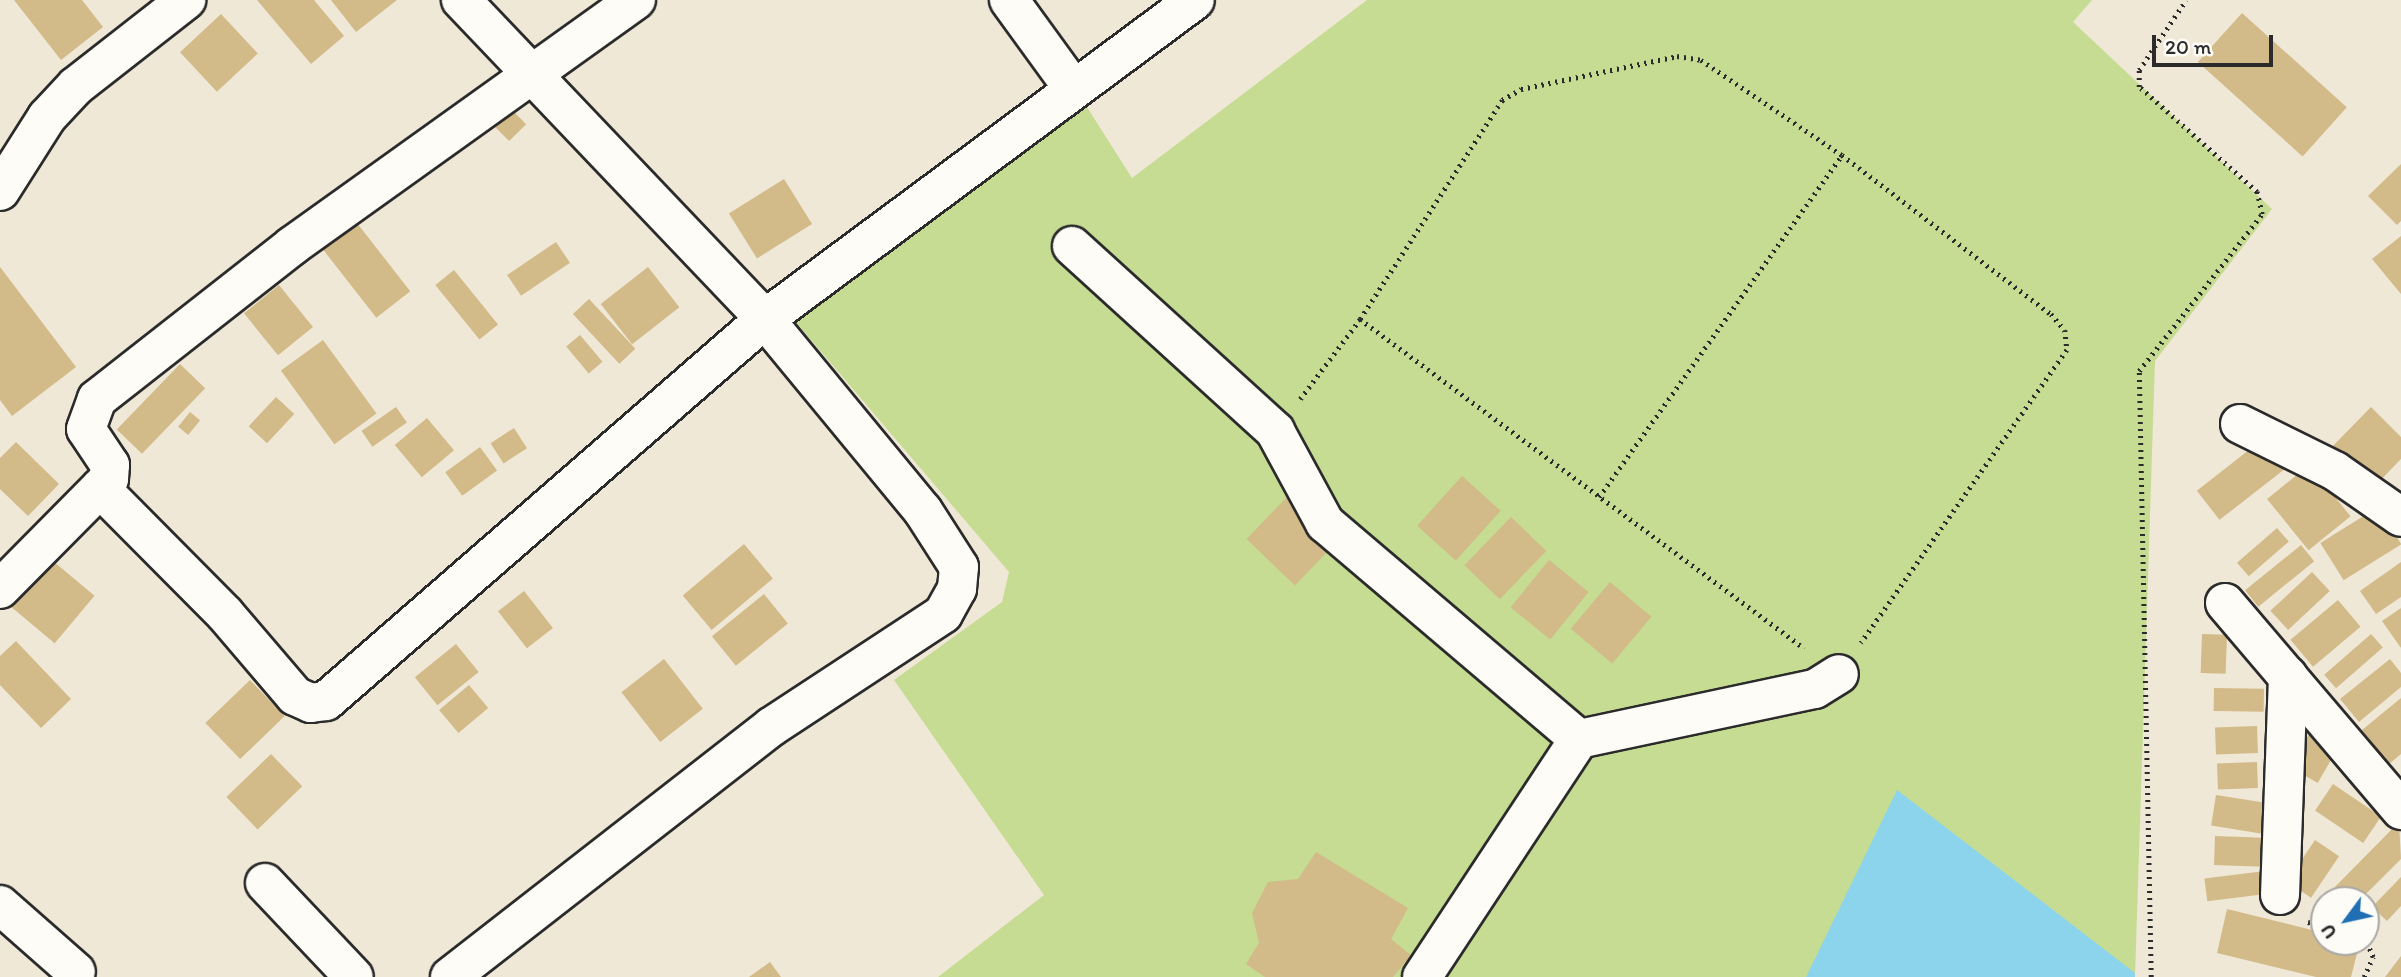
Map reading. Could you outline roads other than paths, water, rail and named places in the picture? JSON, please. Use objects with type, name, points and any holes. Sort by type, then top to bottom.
[{"type":"street","points":[[0,191],[47,117],[76,86],[186,0]]},
{"type":"street","points":[[461,0],[765,318],[923,511],[959,567],[957,589],[943,614],[771,727],[468,972]]},
{"type":"street","points":[[0,589],[109,479],[110,466],[86,429],[97,399],[292,246],[530,71],[636,0]]},
{"type":"street","points":[[1009,0],[1073,88]]},
{"type":"street","points":[[100,488],[225,614],[295,696],[311,703],[326,701],[765,318],[1195,0]]},
{"type":"street","points":[[1072,246],[1275,431],[1325,523],[1578,739]]},
{"type":"street","points":[[2240,424],[2335,471],[2399,511]]},
{"type":"street","points":[[2225,603],[2401,810]]},
{"type":"street","points":[[1422,977],[1578,739],[1815,689],[1839,674]]},
{"type":"street","points":[[2280,895],[2288,676]]},
{"type":"street","points":[[265,883],[354,977]]},
{"type":"street","points":[[0,905],[76,972]]},
{"type":"water","points":[[1897,790],[2135,973],[2135,977],[1806,977]]}]
